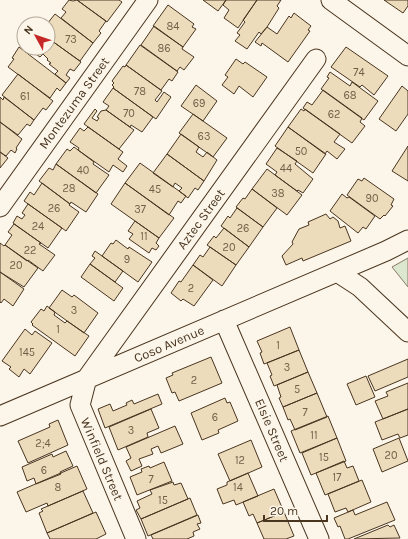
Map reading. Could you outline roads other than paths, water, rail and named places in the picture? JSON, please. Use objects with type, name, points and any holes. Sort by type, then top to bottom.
[{"type":"street","name":"Montezuma Street","points":[[0,207],[148,0]]},
{"type":"street","points":[[331,0],[408,56]]},
{"type":"street","name":"Aztec Street","points":[[87,378],[316,59]]},
{"type":"street","name":"Coso Avenue","points":[[0,416],[386,251],[408,240]]},
{"type":"street","points":[[337,272],[360,287],[408,332]]},
{"type":"street","name":"Elsie Street","points":[[224,320],[319,539]]},
{"type":"street","name":"Winfield Street","points":[[87,378],[80,406],[136,539]]}]
